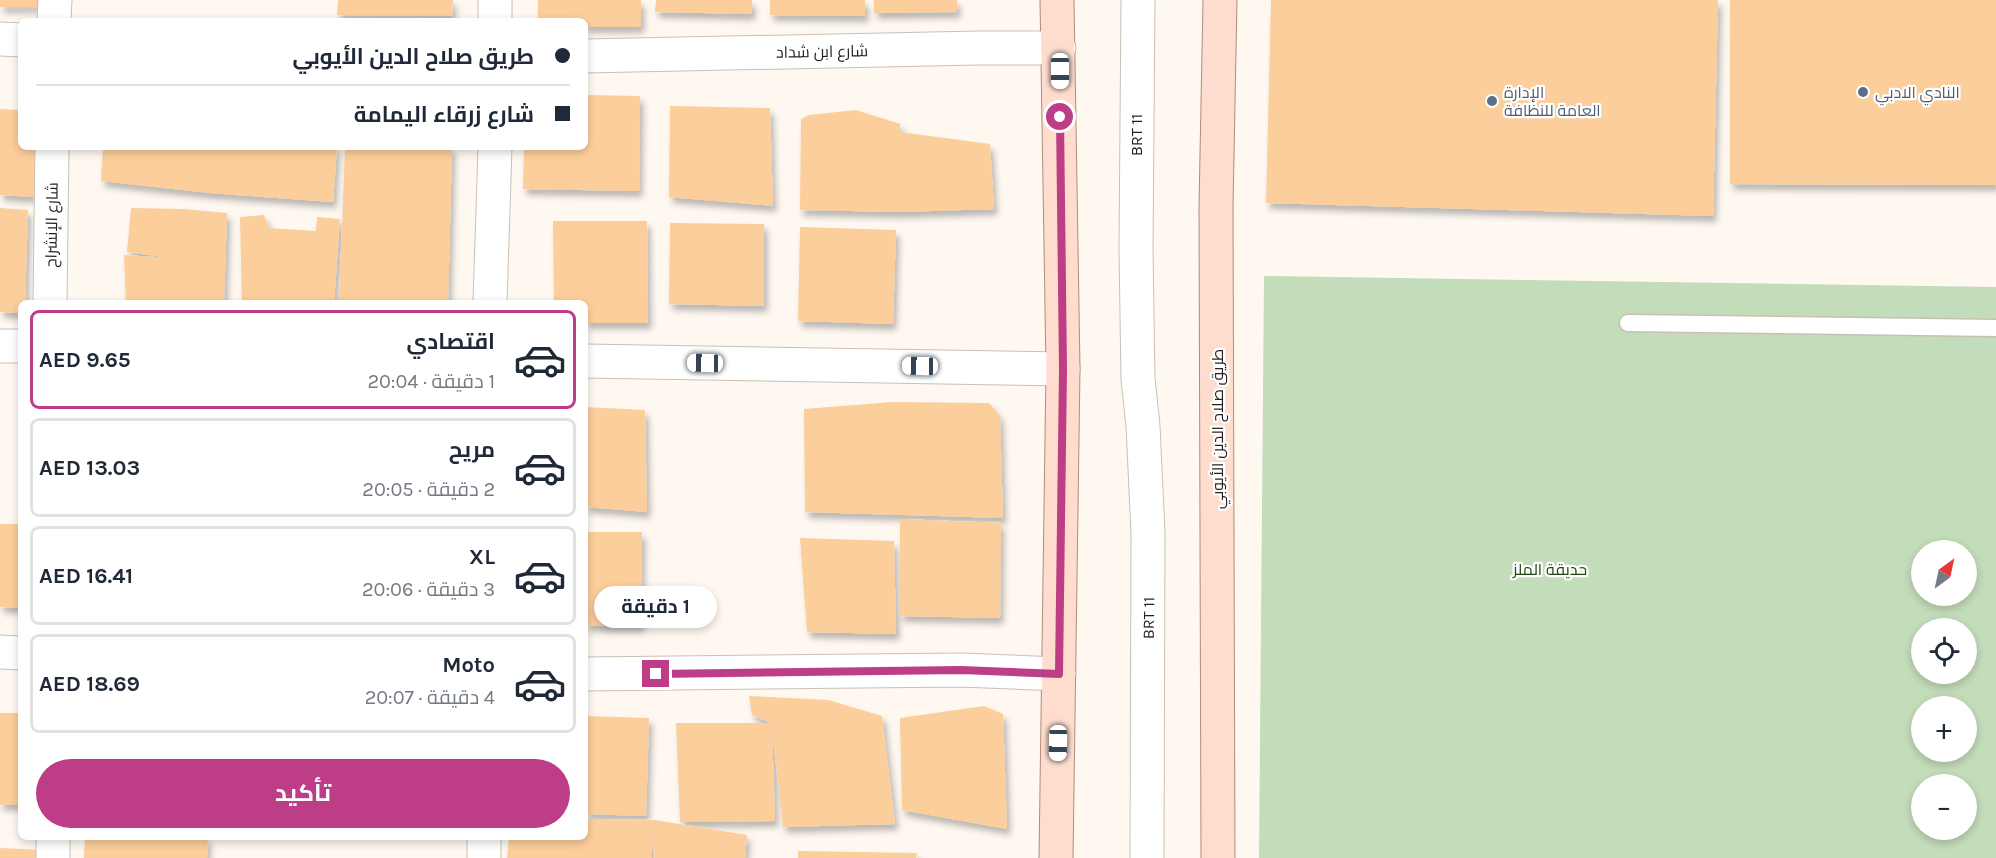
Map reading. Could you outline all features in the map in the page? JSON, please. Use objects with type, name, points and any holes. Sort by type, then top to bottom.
[{"type":"main road","points":[[1056,858],[1063,369],[1057,0]]},
{"type":"main road","name":"طريق صلاح الدين الأيوبي","points":[[1218,858],[1216,207],[1220,0]]},
{"type":"street","points":[[54,18],[55,0]]},
{"type":"street","points":[[495,0],[495,18]]},
{"type":"street","name":"BRT 11","points":[[1138,0],[1136,249],[1138,379],[1143,426],[1148,533],[1147,858]]},
{"type":"street","points":[[0,39],[18,40]]},
{"type":"street","name":"شارع ابن شداد","points":[[588,56],[1059,48]]},
{"type":"street","name":"شارع الإنشراح","points":[[50,300],[52,150]]},
{"type":"street","points":[[490,300],[495,150]]},
{"type":"street","points":[[0,346],[18,346]]},
{"type":"street","points":[[588,361],[1063,369]]},
{"type":"street","name":"BRT 11","points":[[1126,858],[1132,438],[1138,379]]},
{"type":"street","points":[[0,652],[18,653]]},
{"type":"street","points":[[588,674],[950,670],[1059,674]]},
{"type":"street","points":[[53,840],[53,858]]},
{"type":"street","points":[[484,840],[484,858]]},
{"type":"lane","points":[[1628,323],[1996,328]]},
{"type":"green space","name":"حديقة الملز","points":[[1264,276],[1996,287],[1996,858],[1259,858]]},
{"type":"building","points":[[0,0],[38,0],[38,7],[0,7]]},
{"type":"building","points":[[338,0],[453,0],[452,16],[337,15]]},
{"type":"building","points":[[538,0],[641,0],[641,27],[588,27],[588,18],[538,18]]},
{"type":"building","points":[[656,0],[752,0],[752,14],[655,12]]},
{"type":"building","points":[[770,0],[865,0],[865,16],[770,15]]},
{"type":"building","points":[[874,0],[957,0],[957,12],[874,13]]},
{"type":"building","name":"الإدارة العامة للنظافة","points":[[1271,0],[1718,0],[1713,216],[1266,203]]},
{"type":"building","name":"النادي الادبي","points":[[1730,0],[1996,0],[1996,185],[1730,184]]},
{"type":"building","points":[[588,95],[640,96],[639,191],[523,189],[524,150],[588,150]]},
{"type":"building","points":[[670,106],[770,108],[773,206],[669,197]]},
{"type":"building","points":[[0,109],[18,110],[18,150],[36,150],[33,197],[0,195]]},
{"type":"building","points":[[856,110],[900,124],[900,132],[990,144],[994,209],[899,212],[800,210],[801,119],[809,115]]},
{"type":"building","points":[[103,150],[337,150],[333,202],[210,193],[101,181]]},
{"type":"building","points":[[345,150],[452,150],[448,300],[339,300]]},
{"type":"building","points":[[0,208],[28,210],[25,300],[18,300],[18,313],[0,312]]},
{"type":"building","points":[[131,208],[227,213],[224,300],[126,300],[124,255],[171,258],[127,252]]},
{"type":"building","points":[[264,215],[269,228],[316,231],[317,217],[340,219],[334,300],[242,300],[240,217]]},
{"type":"building","points":[[553,221],[647,221],[648,323],[588,323],[588,300],[554,300]]},
{"type":"building","points":[[670,223],[764,224],[764,306],[669,304]]},
{"type":"building","points":[[800,227],[896,230],[893,324],[798,321]]},
{"type":"building","points":[[892,402],[989,403],[1000,416],[1003,518],[805,512],[804,409]]},
{"type":"building","points":[[588,407],[645,410],[647,512],[588,507]]},
{"type":"building","points":[[900,519],[1001,523],[1000,618],[900,616]]},
{"type":"building","points":[[0,524],[18,524],[18,608],[0,607]]},
{"type":"building","points":[[588,532],[642,532],[641,626],[588,626]]},
{"type":"building","points":[[800,538],[894,541],[896,634],[807,632]]},
{"type":"building","points":[[749,696],[828,700],[882,716],[895,824],[783,827],[772,729],[775,821],[680,822],[676,723],[771,723],[752,715]]},
{"type":"building","points":[[984,706],[1003,714],[1007,829],[902,810],[900,718]]},
{"type":"building","points":[[0,713],[18,713],[18,804],[0,805]]},
{"type":"building","points":[[588,716],[649,718],[646,816],[588,814]]},
{"type":"building","points":[[588,819],[655,820],[747,835],[745,858],[653,858],[655,826],[651,858],[507,858],[509,840],[588,840]]},
{"type":"building","points":[[85,840],[208,840],[207,858],[84,858]]},
{"type":"building","points":[[0,848],[43,850],[43,858],[0,858]]},
{"type":"building","points":[[798,851],[917,853],[916,858],[798,858]]},
{"type":"place","name":"النادي الادبي","points":[[1863,92]]},
{"type":"place","name":"الإدارة العامة للنظافة","points":[[1492,101]]},
{"type":"route","points":[[656,674],[961,670],[1059,674],[1063,369],[1060,117]]}]
